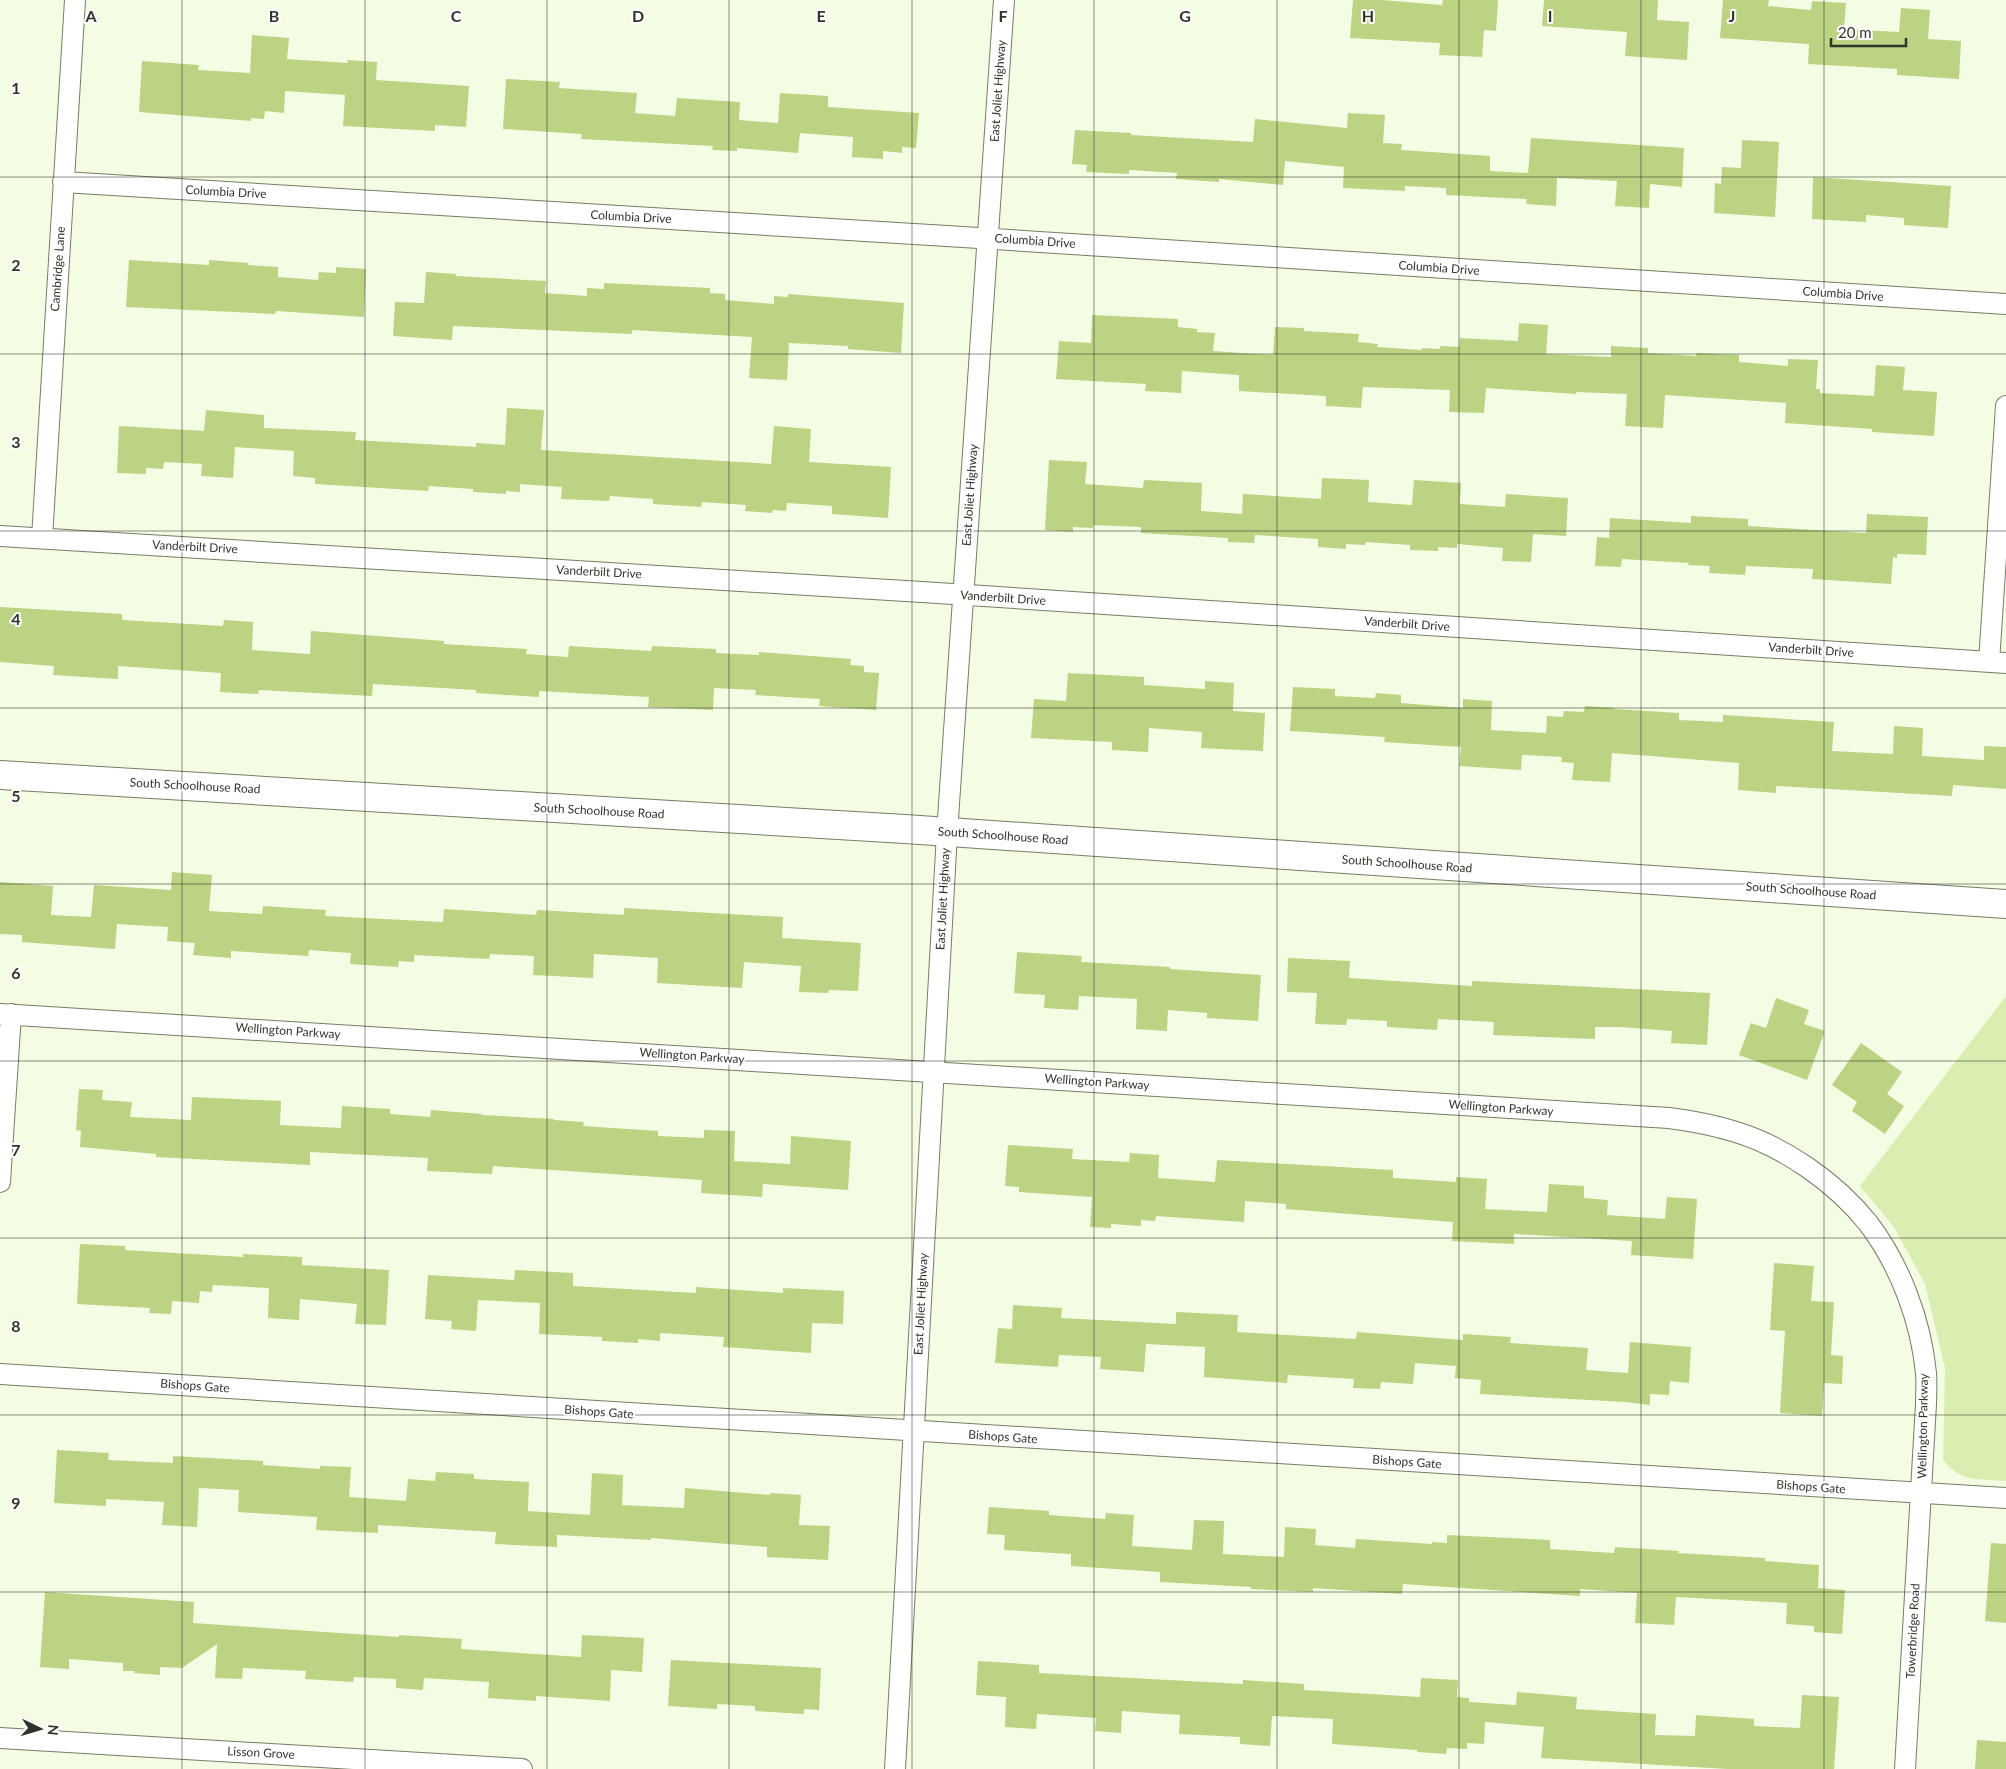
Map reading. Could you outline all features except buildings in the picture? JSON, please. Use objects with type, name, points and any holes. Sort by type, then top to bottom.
[{"type":"street","name":"Cambridge Lane","points":[[42,538],[75,0]]},
{"type":"street","name":"East Joliet Highway","points":[[895,1769],[947,833],[1004,0]]},
{"type":"street","name":"Columbia Drive","points":[[64,182],[989,238],[2006,304]]},
{"type":"street","points":[[1997,662],[2006,406]]},
{"type":"street","name":"Vanderbilt Drive","points":[[0,536],[1997,662]]},
{"type":"street","name":"South Schoolhouse Road","points":[[0,775],[947,833],[2006,904]]},
{"type":"street","points":[[0,1182],[5,1014]]},
{"type":"street","name":"Wellington Parkway","points":[[5,1014],[1669,1118],[1702,1123],[1737,1132],[1772,1147],[1813,1172],[1836,1190],[1868,1223],[1889,1256],[1906,1291],[1920,1337],[1926,1374],[1922,1494]]},
{"type":"street","name":"Bishops Gate","points":[[0,1374],[2006,1498]]},
{"type":"street","name":"Towerbridge Road","points":[[1905,1769],[1922,1494]]},
{"type":"street","name":"Lisson Grove","points":[[0,1738],[522,1769]]},
{"type":"green space","points":[[2006,996],[2006,1481],[1979,1480],[1964,1476],[1957,1473],[1943,1460],[1945,1368],[1925,1284],[1894,1227],[1860,1186]]}]
